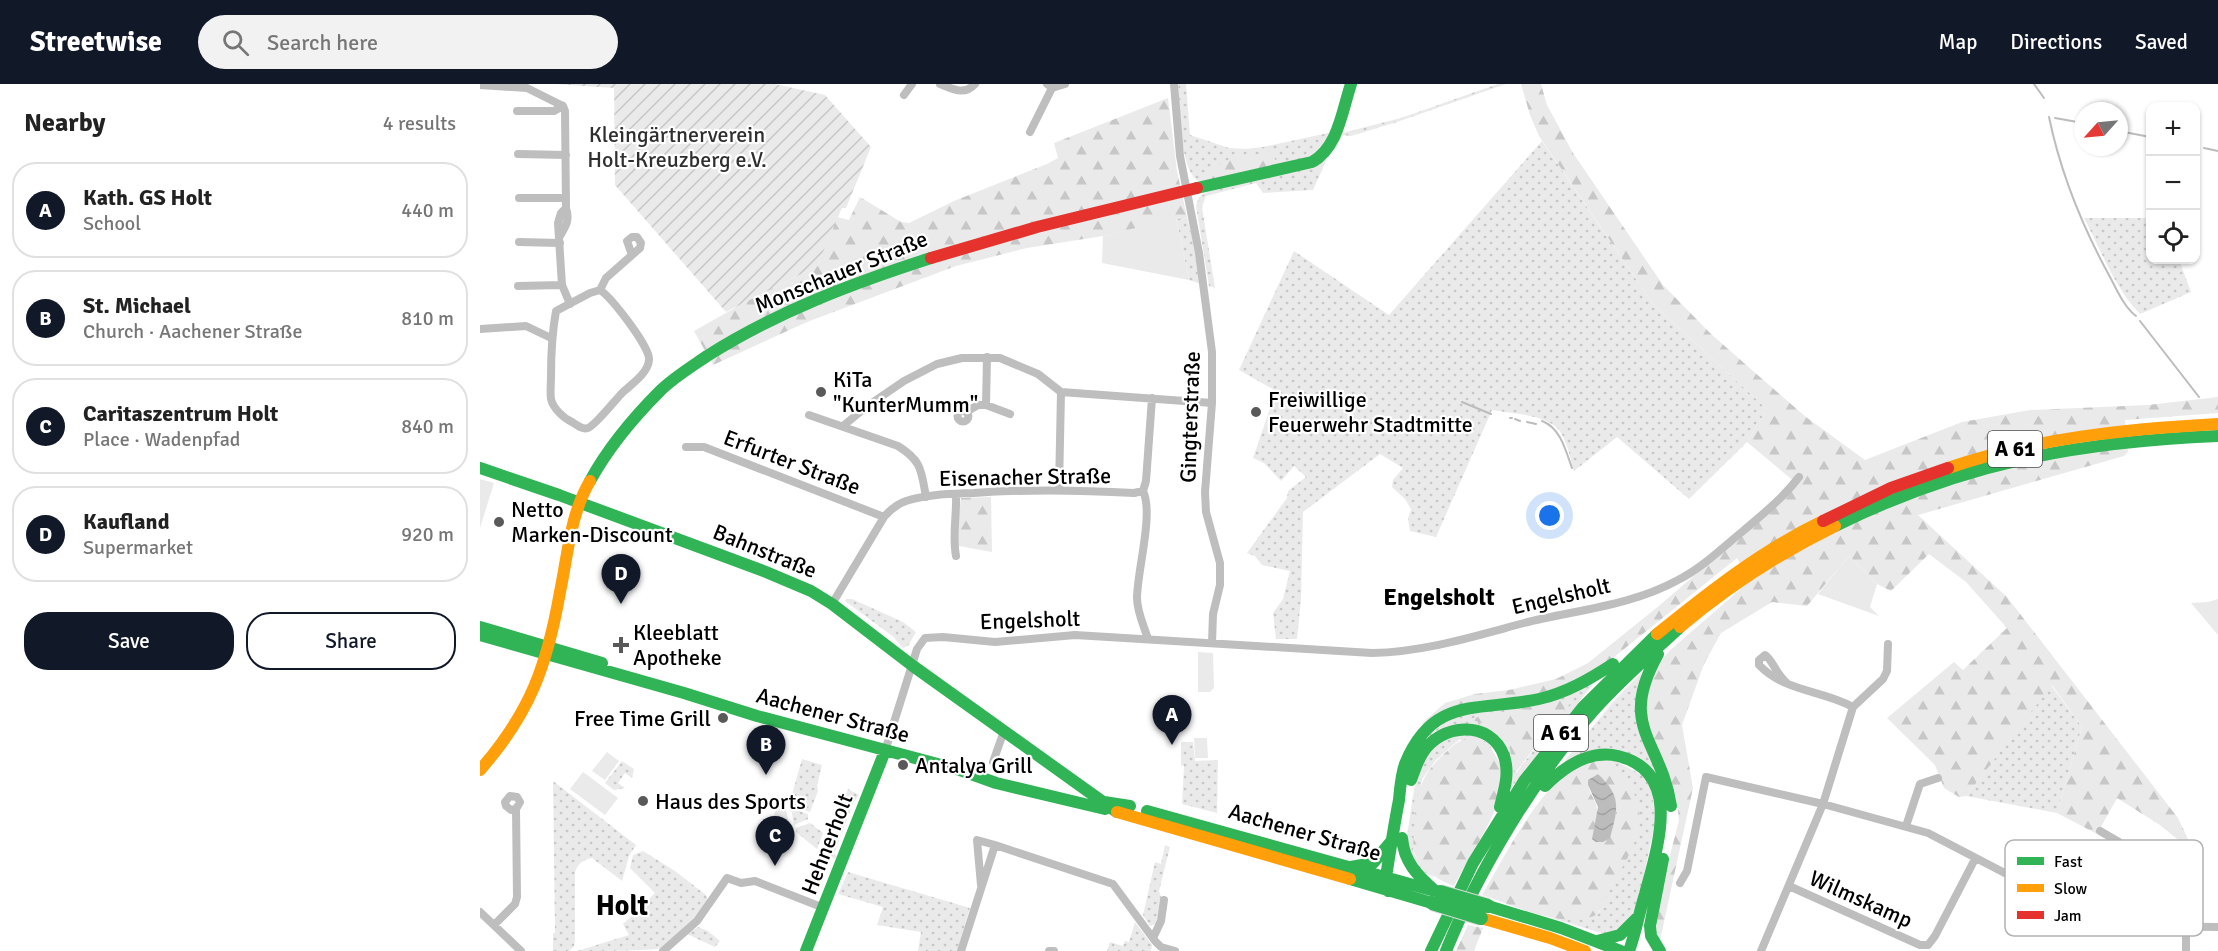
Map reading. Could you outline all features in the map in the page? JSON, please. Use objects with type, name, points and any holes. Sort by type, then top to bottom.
[{"type":"main road","name":"Monschauer Straße","points":[[480,770],[518,720],[530,697],[547,650],[578,503],[612,446],[659,392],[704,359],[762,325],[830,294],[919,262],[1033,227],[1312,162],[1327,153],[1336,133],[1350,84]]},
{"type":"main road","name":"A 61","points":[[1431,951],[1470,867],[1552,744],[1605,681],[1654,634],[1752,560],[1824,519],[1897,486],[1984,456],[2081,435],[2169,426],[2218,424]]},
{"type":"main road","name":"A 61","points":[[1446,951],[1458,920],[1482,872],[1533,791],[1594,711],[1637,666],[1678,629],[1727,591],[1778,558],[1855,517],[1895,498],[1969,472],[2067,450],[2107,444],[2218,436]]},
{"type":"main road","name":"Bahnstraße","points":[[480,468],[796,583],[832,604],[1098,801],[1124,809]]},
{"type":"main road","name":"Aachener Straße","points":[[480,627],[757,717],[971,773],[996,783],[1124,809],[1351,867],[1389,882]]},
{"type":"main road","points":[[1660,951],[1651,936],[1650,926],[1671,813],[1665,781],[1642,726],[1640,695],[1646,675],[1657,654],[1678,629]]},
{"type":"main road","points":[[1436,895],[1407,864],[1397,839],[1404,767],[1416,740],[1427,727],[1446,714],[1468,707],[1536,699],[1572,688],[1601,672],[1654,634]]},
{"type":"main road","name":"Aachener Straße","points":[[480,635],[547,650]]},
{"type":"main road","points":[[1389,882],[1415,766],[1429,743],[1440,734],[1455,729],[1469,728],[1484,732],[1503,753],[1508,767],[1509,779],[1506,794],[1484,844]]},
{"type":"main road","name":"Hehnerholt","points":[[806,951],[885,751]]},
{"type":"main road","points":[[1505,835],[1547,784],[1575,762],[1591,756],[1609,754],[1636,763],[1649,775],[1660,797],[1662,815],[1659,837],[1629,951]]},
{"type":"main road","name":"Aachener Straße","points":[[971,773],[1098,801]]},
{"type":"main road","name":"Bahnstraße","points":[[1083,788],[1124,809]]},
{"type":"main road","name":"Aachener Straße","points":[[1124,809],[1239,846],[1436,895],[1585,951]]},
{"type":"main road","points":[[1351,867],[1373,863],[1397,839]]},
{"type":"main road","points":[[1640,951],[1653,907]]},
{"type":"main road","name":"Aachener Straße","points":[[1485,912],[1597,941],[1621,951]]},
{"type":"main road","points":[[1597,941],[1611,940],[1622,935],[1639,916]]},
{"type":"street","points":[[904,95],[912,84]]},
{"type":"street","points":[[940,84],[960,92],[970,90],[975,84]]},
{"type":"street","points":[[1030,132],[1050,86],[1065,84]]},
{"type":"street","name":"Gingterstraße","points":[[1174,84],[1179,147],[1199,253],[1212,352],[1212,403],[1205,477],[1206,512],[1220,563],[1220,585],[1213,614],[1212,643]]},
{"type":"street","points":[[480,85],[527,88],[563,106],[565,111],[566,208],[561,213],[558,223],[562,285],[570,304]]},
{"type":"street","points":[[517,111],[554,111],[563,106]]},
{"type":"street","points":[[518,154],[566,155]]},
{"type":"street","points":[[519,198],[566,198]]},
{"type":"street","points":[[519,242],[560,239]]},
{"type":"street","points":[[600,290],[613,302],[643,344],[649,354],[649,363],[645,371],[590,428],[583,429],[567,420],[555,409],[551,399],[551,338],[556,311],[600,290],[606,278],[632,255]]},
{"type":"street","points":[[518,286],[562,285]]},
{"type":"street","points":[[480,329],[526,326],[551,338]]},
{"type":"street","points":[[986,405],[987,357]]},
{"type":"street","points":[[843,426],[904,381],[937,364],[962,358],[1000,358],[1038,374],[1061,392],[1212,403]]},
{"type":"street","points":[[1059,489],[1061,392]]},
{"type":"street","name":"Eisenacher Straße","points":[[832,604],[884,517],[892,508],[904,501],[956,494],[1059,489],[1134,493],[1143,491],[1146,481],[1152,398]]},
{"type":"street","points":[[966,412],[978,405],[986,405],[1010,414]]},
{"type":"street","points":[[809,415],[898,446],[908,452],[920,465],[926,497]]},
{"type":"street","name":"Erfurter Straße","points":[[686,447],[704,447],[884,517]]},
{"type":"street","name":"Engelsholt","points":[[885,751],[917,650],[925,638],[933,636],[995,642],[1075,635],[1392,653],[1413,650],[1627,599],[1670,584],[1692,572],[1781,499],[1799,477]]},
{"type":"street","points":[[1143,491],[1147,498],[1146,517],[1137,598],[1139,613],[1148,639]]},
{"type":"street","points":[[956,494],[957,508],[953,541],[956,556]]},
{"type":"street","points":[[1761,951],[1823,804],[1853,707],[1883,679],[1887,671],[1888,644]]},
{"type":"street","points":[[1787,683],[1853,707]]},
{"type":"street","points":[[993,762],[1004,731]]},
{"type":"street","points":[[1680,883],[1687,871],[1706,777],[1823,804],[1928,833],[2005,874]]},
{"type":"street","points":[[1906,826],[1920,784],[1938,778]]},
{"type":"street","points":[[494,925],[515,904],[518,897],[516,809]]},
{"type":"street","points":[[2100,831],[2115,840]]},
{"type":"street","points":[[981,885],[976,840],[1113,884],[1152,938],[1161,947],[1175,951]]},
{"type":"street","points":[[961,951],[995,845]]},
{"type":"street","name":"Wilmskamp","points":[[1789,886],[1911,942],[1928,945],[1935,936],[1975,858]]},
{"type":"street","points":[[663,951],[697,921],[727,878],[741,883],[755,881],[824,908]]},
{"type":"street","points":[[1152,938],[1161,921],[1164,900]]},
{"type":"street","points":[[480,912],[521,951]]},
{"type":"street","points":[[2203,927],[2218,927]]},
{"type":"street","points":[[2186,951],[2187,936]]},
{"type":"street","points":[[1049,951],[1054,951]]},
{"type":"green space","name":"Kleingärtnerverein Holt-Kreuzberg e.V.","points":[[554,84],[775,84],[825,95],[871,147],[846,208],[842,208],[817,266],[726,312],[615,185],[614,88]]},
{"type":"green space","points":[[1178,84],[1186,84],[1190,135],[1229,148],[1263,147],[1333,132],[1321,154],[1284,166],[1276,162],[1273,157],[1237,158],[1214,170],[1201,182],[1194,177],[1188,167],[1180,123]]},
{"type":"green space","points":[[1498,84],[1506,84],[1397,122],[1351,136],[1343,135],[1331,158],[1342,133],[1401,118]]},
{"type":"green space","points":[[1521,84],[1541,84],[1547,105],[1573,153],[1663,285],[1710,333],[1806,417],[1865,460],[1962,422],[2030,410],[2148,405],[2218,397],[2218,413],[2125,420],[2128,452],[2124,456],[1918,515],[2007,597],[2178,818],[2188,840],[2178,840],[2160,825],[2117,798],[2097,834],[2057,813],[2082,727],[2052,685],[1966,796],[1959,797],[1944,788],[1935,765],[1887,718],[1954,662],[1963,670],[2007,628],[1966,582],[1929,554],[1891,591],[1877,584],[1849,556],[1807,606],[1772,602],[1721,633],[1704,664],[1682,725],[1693,788],[1659,945],[1655,940],[1661,891],[1679,820],[1676,795],[1647,716],[1647,695],[1655,669],[1669,651],[1750,581],[1737,558],[1608,662],[1566,686],[1421,724],[1445,703],[1475,694],[1509,690],[1556,679],[1588,663],[1660,605],[1788,495],[1796,483],[1747,442],[1767,409],[1653,304],[1539,136]]},
{"type":"green space","points":[[1168,98],[1177,171],[1187,217],[1103,236],[1027,248],[956,266],[807,322],[713,365],[694,331],[817,266],[837,217],[849,220],[860,197],[901,222],[909,223],[954,201],[1058,158],[1054,143]]},
{"type":"green space","points":[[1542,141],[1653,304],[1767,409],[1747,442],[1689,499],[1617,437],[1574,471],[1565,442],[1556,427],[1535,417],[1492,410],[1436,537],[1410,531],[1408,519],[1411,509],[1405,499],[1392,487],[1393,480],[1403,468],[1380,454],[1303,512],[1301,599],[1297,639],[1276,639],[1273,613],[1283,599],[1290,571],[1262,565],[1255,556],[1247,553],[1287,498],[1288,491],[1306,477],[1294,466],[1281,481],[1264,463],[1253,458],[1276,391],[1239,370],[1294,251],[1389,315]]},
{"type":"green space","points":[[1272,152],[1276,162],[1282,163],[1201,182],[1213,170],[1230,159]]},
{"type":"green space","points":[[1327,159],[1313,190],[1263,193],[1256,183],[1206,196],[1202,207],[1215,288],[1209,286],[1196,206],[1199,197],[1207,192]]},
{"type":"green space","points":[[1187,217],[1201,284],[1189,280],[1176,218]]},
{"type":"green space","points":[[1176,218],[1189,280],[1102,263],[1103,236]]},
{"type":"green space","points":[[2084,218],[2146,218],[2146,264],[2180,264],[2191,292],[2140,314],[2123,293]]},
{"type":"green space","points":[[480,479],[494,483],[480,528]]},
{"type":"green space","points":[[991,497],[992,552],[959,546],[956,542],[961,498]]},
{"type":"green space","points":[[1849,556],[1877,584],[1870,607],[1879,616],[1818,594]]},
{"type":"green space","points":[[852,599],[903,622],[916,632],[908,646],[903,648],[895,638],[845,601]]},
{"type":"green space","points":[[2218,599],[2218,635],[2191,603]]},
{"type":"green space","points":[[1198,652],[1213,653],[1214,688],[1210,692],[1198,692]]},
{"type":"green space","points":[[1641,673],[1664,808],[1631,756],[1557,770],[1613,702]]},
{"type":"green space","points":[[1594,683],[1511,788],[1508,755],[1457,725],[1418,743],[1455,715]],"holes":[[[1574,698],[1516,773],[1510,744],[1497,729],[1471,719]]]},
{"type":"green space","points":[[2051,685],[2082,727],[2057,813],[1966,796]]},
{"type":"green space","points":[[1575,697],[1515,773],[1511,751],[1498,731],[1469,719]]},
{"type":"green space","points":[[1468,733],[1487,741],[1504,770],[1460,739],[1436,760],[1422,779],[1413,849],[1415,856],[1435,878],[1417,868],[1409,858],[1407,836],[1414,790],[1422,763],[1440,741]]},
{"type":"green space","points":[[1194,738],[1207,738],[1208,758],[1195,758]]},
{"type":"green space","points":[[1469,738],[1482,744],[1493,754],[1500,767],[1503,782],[1491,820],[1454,886],[1429,872],[1415,855],[1413,848],[1416,808],[1426,774],[1445,753],[1462,740]]},
{"type":"green space","points":[[1181,742],[1193,742],[1195,761],[1218,760],[1217,813],[1182,804],[1184,766],[1181,765]]},
{"type":"green space","points":[[607,752],[619,761],[605,780],[592,771]]},
{"type":"green space","points":[[802,759],[822,765],[818,791],[810,812],[789,805]]},
{"type":"green space","points":[[622,761],[634,769],[632,778],[625,773],[618,783],[625,788],[614,790],[605,783]]},
{"type":"green space","points":[[1597,761],[1610,761],[1625,778],[1639,809],[1636,839],[1599,912],[1594,916],[1580,919],[1552,918],[1482,895],[1521,828],[1546,794],[1571,771]],"holes":[[[1598,774],[1610,787],[1616,802],[1617,814],[1594,828],[1597,811],[1588,780]]]},
{"type":"green space","points":[[1610,761],[1616,761],[1642,775],[1651,788],[1656,818],[1637,908],[1617,933],[1601,933],[1549,917],[1583,918],[1600,911],[1620,772]]},
{"type":"green space","points":[[583,772],[618,798],[605,815],[570,789]]},
{"type":"green space","points":[[553,781],[636,845],[629,856],[622,881],[592,858],[583,861],[578,866],[575,872],[575,940],[574,946],[569,951],[553,951],[553,933],[555,933]]},
{"type":"green space","points":[[848,789],[859,795],[853,803],[842,833],[832,829]]},
{"type":"green space","points":[[778,807],[786,809],[790,829],[786,834],[768,826]]},
{"type":"green space","points":[[791,808],[808,814],[808,819],[794,825]]},
{"type":"green space","points":[[810,823],[823,833],[817,849],[796,832],[796,828]]},
{"type":"green space","points":[[832,832],[841,835],[834,854],[837,856],[836,859],[823,853],[821,848],[828,851],[833,838],[826,834]]},
{"type":"green space","points":[[1165,845],[1170,847],[1159,891],[1162,900],[1156,924],[1150,926],[1143,915],[1155,862],[1161,864]]},
{"type":"green space","points":[[643,851],[675,871],[706,895],[708,901],[682,933],[662,948],[577,951],[629,935],[623,924],[655,893],[630,868],[633,855]]},
{"type":"green space","points":[[848,872],[970,908],[957,951],[918,951],[921,932],[877,925],[883,907],[838,894]]},
{"type":"green space","points":[[1135,922],[1152,945],[1151,951],[1107,951],[1110,942],[1123,946],[1125,941],[1129,942]]},
{"type":"green space","points":[[1468,925],[1483,928],[1474,951],[1456,951]]},
{"type":"green space","points":[[698,927],[708,931],[720,941],[715,947],[687,934]]},
{"type":"water","points":[[1598,774],[1611,789],[1616,803],[1610,838],[1603,842],[1596,842],[1592,839],[1598,807],[1588,785],[1588,780]]},
{"type":"waterway","points":[[2034,84],[2044,98]]},
{"type":"waterway","points":[[2049,117],[2066,180],[2082,219],[2121,298],[2136,316]]},
{"type":"waterway","points":[[2055,118],[2074,121]]},
{"type":"waterway","points":[[2128,133],[2146,136]]},
{"type":"waterway","points":[[2204,148],[2218,151]]},
{"type":"waterway","points":[[2140,321],[2199,397]]},
{"type":"waterway","points":[[1462,402],[1491,414]]},
{"type":"waterway","points":[[1515,419],[1520,421]]},
{"type":"waterway","points":[[1542,421],[1554,429],[1558,435],[1572,468]]},
{"type":"waterway","points":[[1527,422],[1536,424]]},
{"type":"traffic: fast","points":[[1197,188],[1312,162],[1321,156],[1328,148],[1338,128],[1351,84]]},
{"type":"traffic: fast","points":[[590,481],[613,445],[650,401],[682,373],[707,356],[788,312],[931,258]]},
{"type":"traffic: fast","points":[[1835,526],[1882,504],[1929,486],[1975,471],[2021,460],[2116,444],[2218,436]]},
{"type":"traffic: fast","points":[[480,468],[559,495],[811,591],[1117,812]]},
{"type":"traffic: fast","points":[[480,627],[602,663]]},
{"type":"traffic: fast","points":[[1446,951],[1459,920],[1492,856],[1551,764],[1604,699],[1680,627]]},
{"type":"traffic: fast","points":[[1431,951],[1473,863],[1524,781],[1583,707],[1657,634]]},
{"type":"traffic: fast","points":[[480,635],[757,716],[960,770],[996,783],[1105,809]]},
{"type":"traffic: fast","points":[[1658,654],[1646,679],[1641,699],[1641,717],[1645,733],[1666,784],[1671,806]]},
{"type":"traffic: fast","points":[[1388,891],[1386,877],[1404,768],[1416,742],[1429,727],[1460,710],[1517,703],[1559,693],[1613,664]]},
{"type":"traffic: fast","points":[[1411,780],[1420,757],[1430,744],[1452,731],[1477,731],[1488,736],[1497,744],[1504,756],[1506,776],[1500,807]]},
{"type":"traffic: fast","points":[[806,951],[885,751]]},
{"type":"traffic: fast","points":[[1545,786],[1560,772],[1578,761],[1607,754],[1639,765],[1652,778],[1659,795],[1661,814],[1659,835],[1629,951]]},
{"type":"traffic: fast","points":[[1104,802],[1130,806]]},
{"type":"traffic: fast","points":[[1147,811],[1435,891]]},
{"type":"traffic: fast","points":[[1402,838],[1405,854],[1412,867],[1435,891]]},
{"type":"traffic: fast","points":[[1351,867],[1373,863],[1390,843]]},
{"type":"traffic: fast","points":[[1660,951],[1651,936],[1650,926],[1663,859]]},
{"type":"traffic: fast","points":[[1350,879],[1432,903]]},
{"type":"traffic: fast","points":[[1440,892],[1488,906]]},
{"type":"traffic: fast","points":[[1432,903],[1481,918]]},
{"type":"traffic: fast","points":[[1488,906],[1561,928],[1621,951]]},
{"type":"traffic: fast","points":[[1597,941],[1620,935],[1637,918]]},
{"type":"traffic: slow","points":[[1948,468],[2047,442],[2115,432],[2218,424]]},
{"type":"traffic: slow","points":[[480,770],[512,729],[524,708],[542,666],[555,619],[574,521],[590,481]]},
{"type":"traffic: slow","points":[[1657,634],[1757,558],[1823,521]]},
{"type":"traffic: slow","points":[[1680,627],[1754,572],[1835,526]]},
{"type":"traffic: slow","points":[[1117,812],[1350,879]]},
{"type":"traffic: slow","points":[[1481,918],[1550,938],[1585,951]]},
{"type":"traffic: jam","points":[[931,258],[1037,227],[1197,188]]},
{"type":"traffic: jam","points":[[1823,521],[1891,488],[1948,468]]},
{"type":"place","name":"KiTa \"KunterMumm\"","points":[[821,392]]},
{"type":"place","name":"Freiwillige Feuerwehr Stadtmitte","points":[[1256,412]]},
{"type":"place","name":"Netto Marken-Discount","points":[[499,522]]},
{"type":"place","name":"Kaufland","points":[[621,604]]},
{"type":"place","name":"Kleeblatt Apotheke","points":[[621,645]]},
{"type":"place","name":"Free Time Grill","points":[[723,718]]},
{"type":"place","name":"Kath. GS Holt","points":[[1172,745]]},
{"type":"place","name":"Antalya Grill","points":[[903,765]]},
{"type":"place","name":"St. Michael","points":[[766,775]]},
{"type":"place","name":"Haus des Sports","points":[[643,801]]},
{"type":"place","name":"Caritaszentrum Holt","points":[[775,866]]},
{"type":"district","name":"Engelsholt","points":[[1439,597]]},
{"type":"district","name":"Holt","points":[[622,906]]}]
